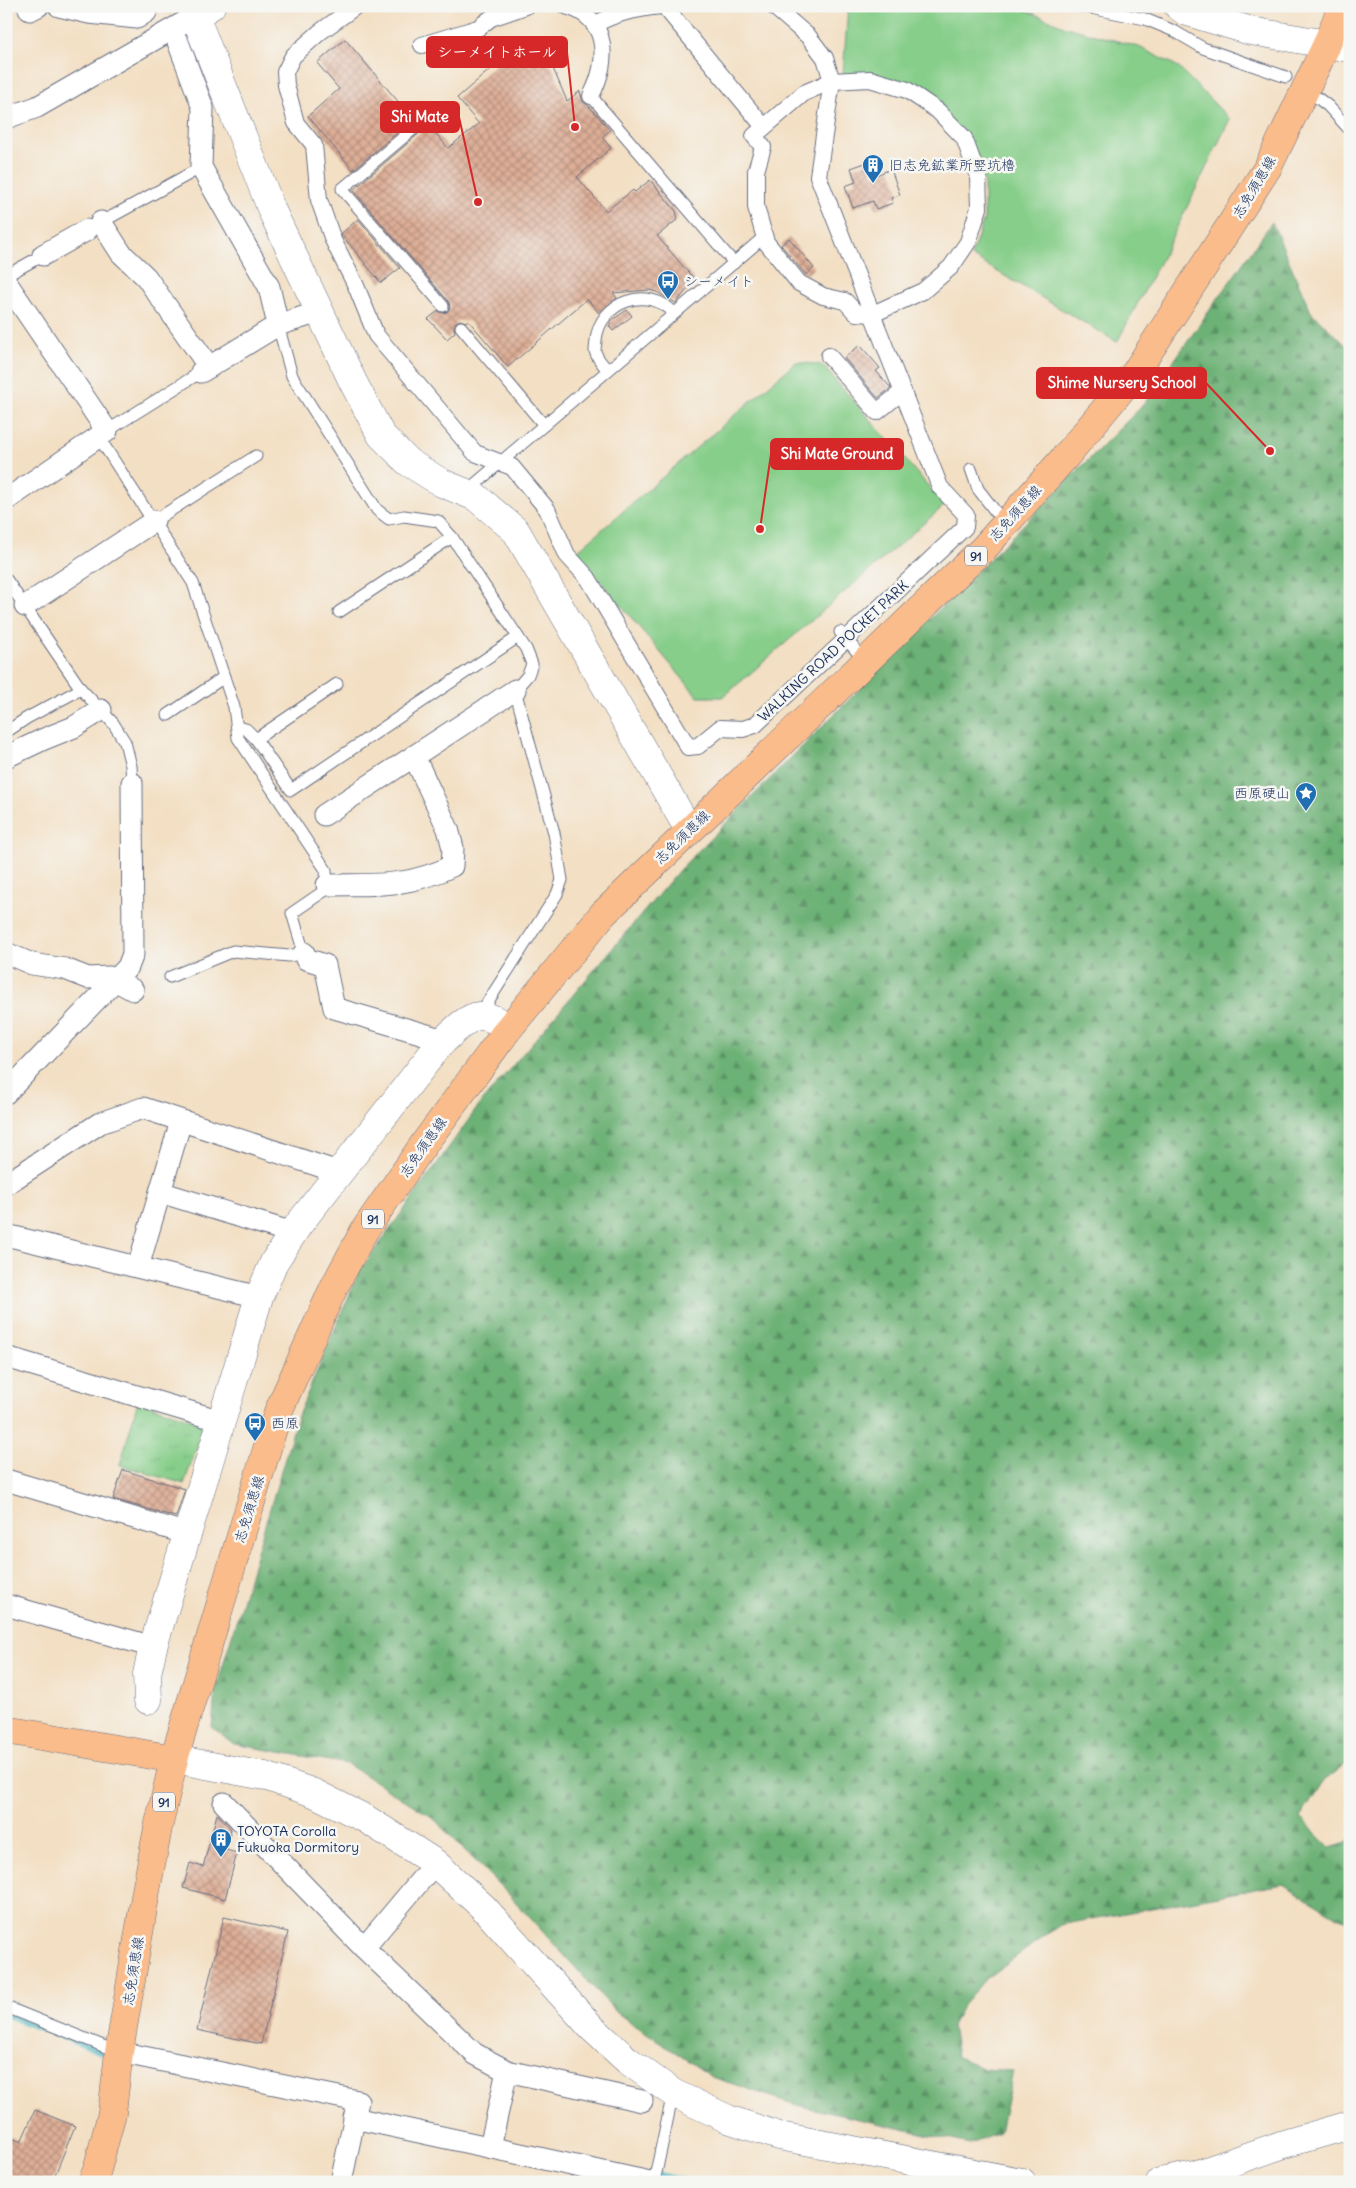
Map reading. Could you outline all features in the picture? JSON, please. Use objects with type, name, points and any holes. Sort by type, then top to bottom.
[{"type":"main road","name":"志免須恵線","points":[[92,2182],[112,2113],[119,2052],[156,1837],[174,1760],[278,1412],[334,1287],[364,1231],[426,1141],[509,1028],[603,914],[984,548],[1066,456],[1135,373],[1268,167],[1296,83],[1339,46],[1342,6]]},
{"type":"main road","points":[[6,1730],[174,1760]]},
{"type":"street","points":[[28,6],[30,10],[38,6]]},
{"type":"street","points":[[59,6],[89,13],[137,18],[146,12],[146,6]]},
{"type":"street","points":[[422,45],[478,28],[491,18],[526,6]]},
{"type":"street","points":[[566,6],[587,17],[594,25],[603,45],[603,59],[599,80],[591,96]]},
{"type":"street","points":[[594,25],[617,14],[639,8],[660,6]]},
{"type":"street","points":[[664,6],[764,127]]},
{"type":"street","name":"WALKING ROAD POCKET PARK","points":[[351,8],[292,56],[285,72],[286,85],[296,123],[314,146],[319,200],[333,240],[356,286],[376,335],[475,452],[512,467],[548,509],[567,555],[588,578],[688,747],[698,746],[720,728],[743,729],[755,724],[966,527],[966,515],[940,487],[818,176],[832,81],[826,58],[809,37],[773,6]]},
{"type":"street","points":[[1178,6],[1185,11],[1251,31],[1339,46]]},
{"type":"street","points":[[6,118],[37,106],[198,9],[273,213],[353,382],[381,435],[408,462],[442,483],[476,496],[516,531],[689,830]]},
{"type":"street","points":[[178,42],[203,108],[196,170],[269,287],[278,325]]},
{"type":"street","points":[[870,79],[907,90],[938,111],[964,138],[978,176],[979,208],[968,242],[951,267],[923,291],[873,314],[856,313],[845,301],[823,296],[799,283],[766,242],[756,207],[756,171],[763,147],[754,136],[764,127],[804,93],[832,81],[870,79]]},
{"type":"street","points":[[42,255],[94,226],[146,277],[205,370],[278,325],[319,312]]},
{"type":"street","points":[[6,500],[102,433],[8,277]]},
{"type":"street","points":[[829,356],[877,412],[903,391]]},
{"type":"street","points":[[25,606],[154,521]]},
{"type":"street","points":[[324,815],[515,690]]},
{"type":"street","points":[[6,757],[74,727],[101,710]]},
{"type":"street","points":[[327,885],[394,885],[433,876],[452,866],[453,848],[448,828],[414,756]]},
{"type":"street","points":[[124,985],[133,954],[132,782]]},
{"type":"street","points":[[6,953],[32,964],[65,968],[88,978],[109,977],[124,985]]},
{"type":"street","points":[[304,953],[306,958],[325,965],[334,1008],[434,1037],[440,1044]]},
{"type":"street","points":[[6,1093],[101,993],[124,985]]},
{"type":"street","points":[[148,1700],[147,1674],[153,1647],[220,1421],[259,1298],[274,1262],[293,1233],[440,1044],[459,1026],[479,1016],[492,1018],[509,1028]]},
{"type":"street","points":[[6,1184],[100,1123],[143,1108],[341,1173]]},
{"type":"street","points":[[138,1267],[181,1121]]},
{"type":"street","points":[[160,1192],[293,1233]]},
{"type":"street","points":[[6,1235],[259,1298]]},
{"type":"street","points":[[6,1357],[220,1421]]},
{"type":"street","points":[[6,1480],[188,1534]]},
{"type":"street","points":[[6,1605],[153,1647]]},
{"type":"street","points":[[174,1760],[265,1776],[314,1793],[366,1819],[435,1863],[484,1908],[591,2027],[627,2060],[673,2094],[728,2119],[779,2136],[972,2177],[1022,2182]]},
{"type":"street","points":[[224,1803],[364,1948],[475,2054],[507,2071],[620,2098],[642,2101]]},
{"type":"street","points":[[364,1948],[435,1863]]},
{"type":"street","points":[[119,2052],[358,2101],[341,2182]]},
{"type":"street","points":[[490,2147],[507,2071]]},
{"type":"street","points":[[354,2118],[650,2182]]},
{"type":"street","points":[[1160,2182],[1195,2174],[1284,2144],[1350,2125]]},
{"type":"lane","points":[[1081,6],[1145,19],[1174,31],[1203,48],[1296,83],[1328,106],[1350,130]]},
{"type":"lane","points":[[591,96],[734,263]]},
{"type":"lane","points":[[437,109],[342,189],[443,306]]},
{"type":"lane","points":[[94,226],[196,170]]},
{"type":"lane","points":[[466,492],[764,237]]},
{"type":"lane","points":[[8,277],[42,255]]},
{"type":"lane","points":[[608,370],[600,362],[595,351],[598,328],[605,318],[628,301],[641,298],[652,299],[666,304],[674,314]]},
{"type":"lane","points":[[278,325],[292,376],[377,510],[389,519],[404,516],[438,521],[452,537],[526,649],[532,664],[528,675],[515,690],[554,834],[562,880],[557,894],[479,1016]]},
{"type":"lane","points":[[461,327],[544,425]]},
{"type":"lane","points":[[170,977],[233,951],[289,956],[304,953],[292,913],[327,889],[326,870],[238,738],[234,707],[193,583],[102,433],[205,370]]},
{"type":"lane","points":[[154,521],[256,456]]},
{"type":"lane","points":[[971,469],[978,489],[1005,524]]},
{"type":"lane","points":[[339,612],[452,537]]},
{"type":"lane","points":[[6,579],[81,689],[113,723],[125,742],[131,766],[132,782]]},
{"type":"lane","points":[[840,632],[865,662]]},
{"type":"lane","points":[[236,727],[246,729],[256,739],[291,790],[518,637]]},
{"type":"lane","points":[[168,715],[224,677]]},
{"type":"lane","points":[[256,739],[337,684]]},
{"type":"lane","points":[[6,732],[27,718],[81,689]]},
{"type":"lane","points":[[6,2007],[119,2052]]},
{"type":"lane","points":[[654,2182],[673,2094]]},
{"type":"green space","points":[[848,6],[1016,6],[1066,27],[1139,47],[1177,66],[1230,119],[1165,252],[1117,342],[971,256],[984,219],[984,181],[940,106],[843,75]]},
{"type":"green space","points":[[1272,222],[1311,312],[1350,349],[1350,1761],[1324,1781],[1300,1818],[1330,1847],[1350,1841],[1350,1924],[1283,1884],[1060,1925],[985,1979],[961,2008],[952,2026],[957,2057],[985,2069],[1013,2071],[1000,2133],[970,2144],[796,2105],[712,2077],[617,2013],[510,1896],[432,1817],[347,1764],[234,1744],[212,1727],[215,1692],[297,1418],[359,1272],[480,1104],[681,868],[1142,406]]},
{"type":"green space","points":[[796,362],[822,365],[945,505],[723,697],[698,697],[576,552]]},
{"type":"green space","points":[[138,1401],[205,1424],[184,1484],[120,1465]]},
{"type":"building","points":[[345,39],[413,119],[353,170],[308,116],[339,89],[317,63]]},
{"type":"building","points":[[523,41],[539,49],[552,66],[567,101],[580,91],[583,102],[589,106],[610,130],[602,137],[611,148],[577,177],[606,211],[633,190],[635,192],[650,180],[676,211],[678,219],[657,236],[695,280],[676,303],[657,292],[649,290],[613,293],[617,298],[599,313],[587,299],[508,367],[468,320],[466,322],[460,320],[456,322],[455,332],[447,339],[428,319],[438,311],[441,313],[447,312],[450,308],[449,302],[353,190],[429,125],[448,148],[479,124],[457,98]]},
{"type":"building","name":"旧志免鉱業所竪坑櫓","points":[[868,162],[874,176],[891,169],[900,195],[891,198],[893,203],[876,209],[873,201],[853,208],[845,186],[856,182],[851,168]]},
{"type":"building","points":[[358,219],[400,268],[381,283],[341,234]]},
{"type":"building","points":[[789,238],[814,268],[806,275],[781,245]]},
{"type":"building","points":[[627,310],[632,316],[613,331],[609,326],[612,320]]},
{"type":"building","points":[[860,345],[880,368],[876,371],[891,388],[878,398],[844,358]]},
{"type":"building","points":[[123,1470],[185,1489],[176,1517],[113,1499]]},
{"type":"building","name":"TOYOTA Corolla Fukuoka Dormitory","points":[[217,1814],[231,1829],[226,1850],[237,1853],[225,1899],[183,1888],[190,1863],[203,1867]]},
{"type":"building","points":[[224,1917],[288,1932],[261,2044],[197,2030]]},
{"type":"building","points":[[35,2110],[75,2126],[52,2182],[6,2182],[6,2135],[21,2142]]},
{"type":"waterway","points":[[6,2015],[111,2056]]},
{"type":"waterway","points":[[655,2174],[692,2182]]},
{"type":"place","name":"シーメイトホール","points":[[575,127]]},
{"type":"place","name":"旧志免鉱業所竪坑櫓","points":[[873,184]]},
{"type":"place","name":"Shi Mate","points":[[478,202]]},
{"type":"place","name":"シーメイト","points":[[668,300]]},
{"type":"place","name":"Shime Nursery School","points":[[1270,451]]},
{"type":"place","name":"Shi Mate Ground","points":[[760,529]]},
{"type":"place","name":"西原硬山","points":[[1306,812]]},
{"type":"place","name":"西原","points":[[255,1442]]},
{"type":"place","name":"TOYOTA Corolla Fukuoka Dormitory","points":[[221,1858]]}]
